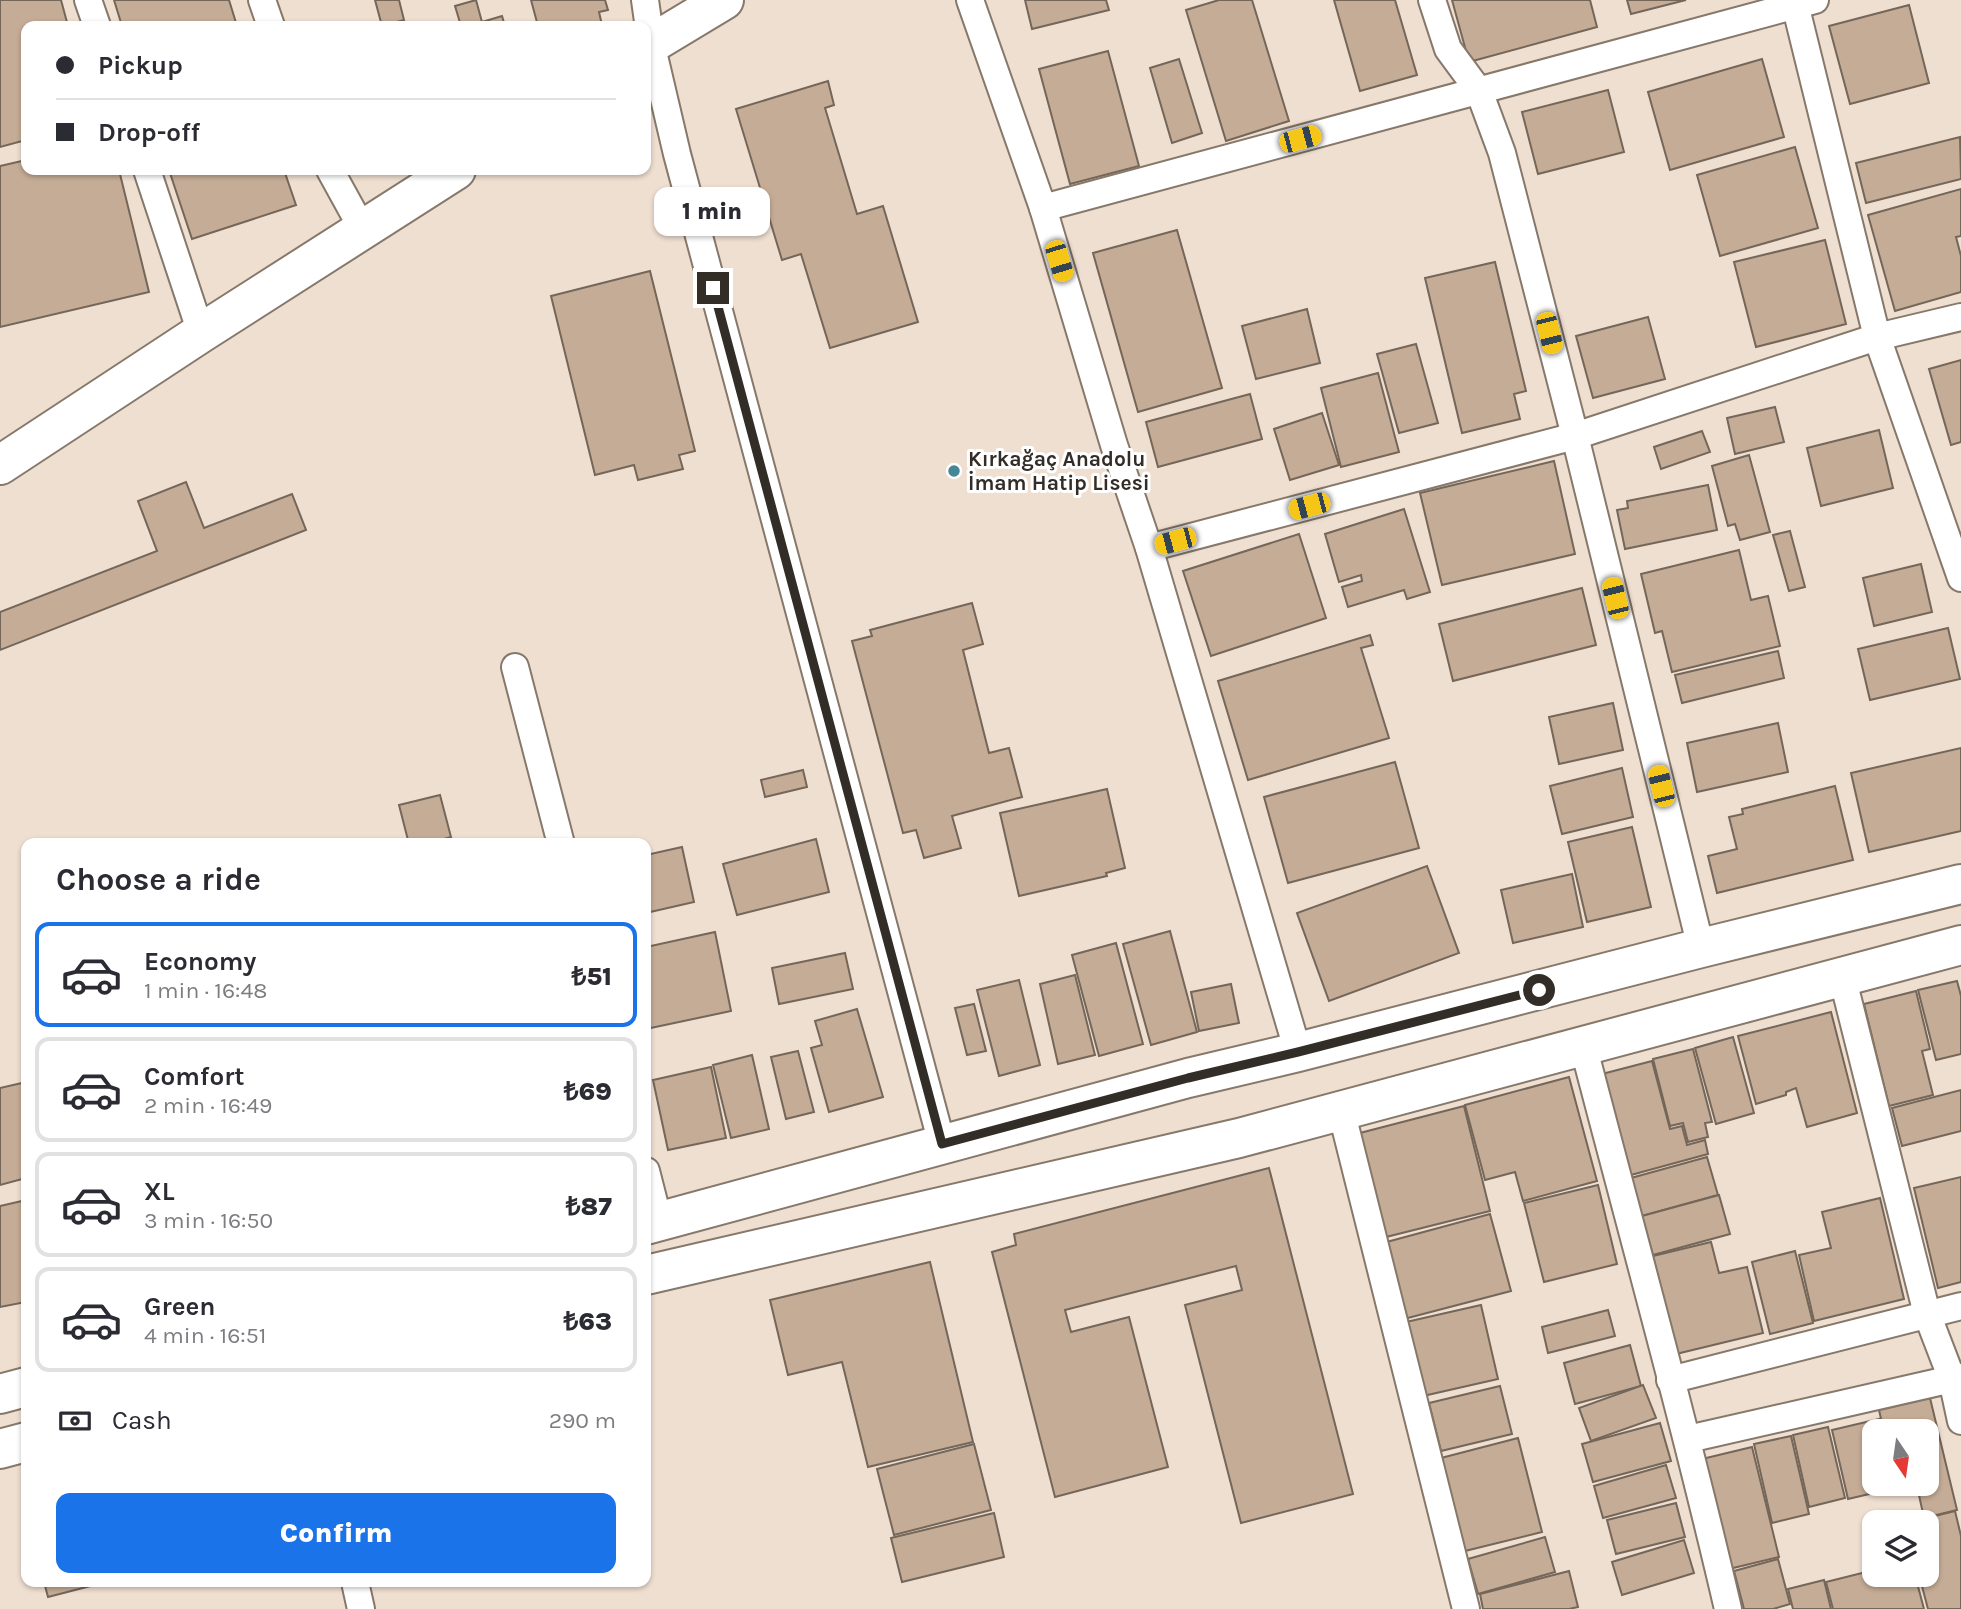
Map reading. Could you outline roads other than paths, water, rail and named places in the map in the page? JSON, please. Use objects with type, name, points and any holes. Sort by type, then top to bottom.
[{"type":"main road","points":[[651,43],[724,0]]},
{"type":"main road","points":[[0,465],[448,175]]},
{"type":"main road","points":[[652,1223],[1188,1078],[1961,884]]},
{"type":"main road","points":[[651,1274],[1239,1138],[1961,945]]},
{"type":"main road","points":[[0,1394],[21,1388]]},
{"type":"main road","points":[[0,1449],[21,1443]]},
{"type":"street","points":[[88,0],[95,21]]},
{"type":"street","points":[[262,0],[269,21]]},
{"type":"street","points":[[645,0],[646,21]]},
{"type":"street","points":[[970,0],[1043,208],[1114,445],[1149,548],[1298,1052]]},
{"type":"street","points":[[1433,0],[1448,49],[1479,91],[1502,153],[1575,436],[1700,948]]},
{"type":"street","points":[[1043,208],[1802,2],[1877,337],[1961,578]]},
{"type":"street","points":[[651,57],[942,1144]]},
{"type":"street","points":[[149,175],[201,333]]},
{"type":"street","points":[[333,175],[363,230]]},
{"type":"street","points":[[1149,548],[1575,436],[1877,337],[1961,317]]},
{"type":"street","points":[[515,667],[559,838]]},
{"type":"street","points":[[1842,976],[1927,1314],[1956,1378],[1961,1421]]},
{"type":"street","points":[[1583,1045],[1670,1380],[1688,1439],[1728,1609]]},
{"type":"street","points":[[1341,1110],[1466,1609]]},
{"type":"street","points":[[1670,1380],[1961,1306]]},
{"type":"street","points":[[1688,1439],[1956,1378]]},
{"type":"street","points":[[356,1587],[361,1609]]},
{"type":"place","name":"Kırkağaç Anadolu İmam Hatip Lisesi","points":[[954,471]]}]
